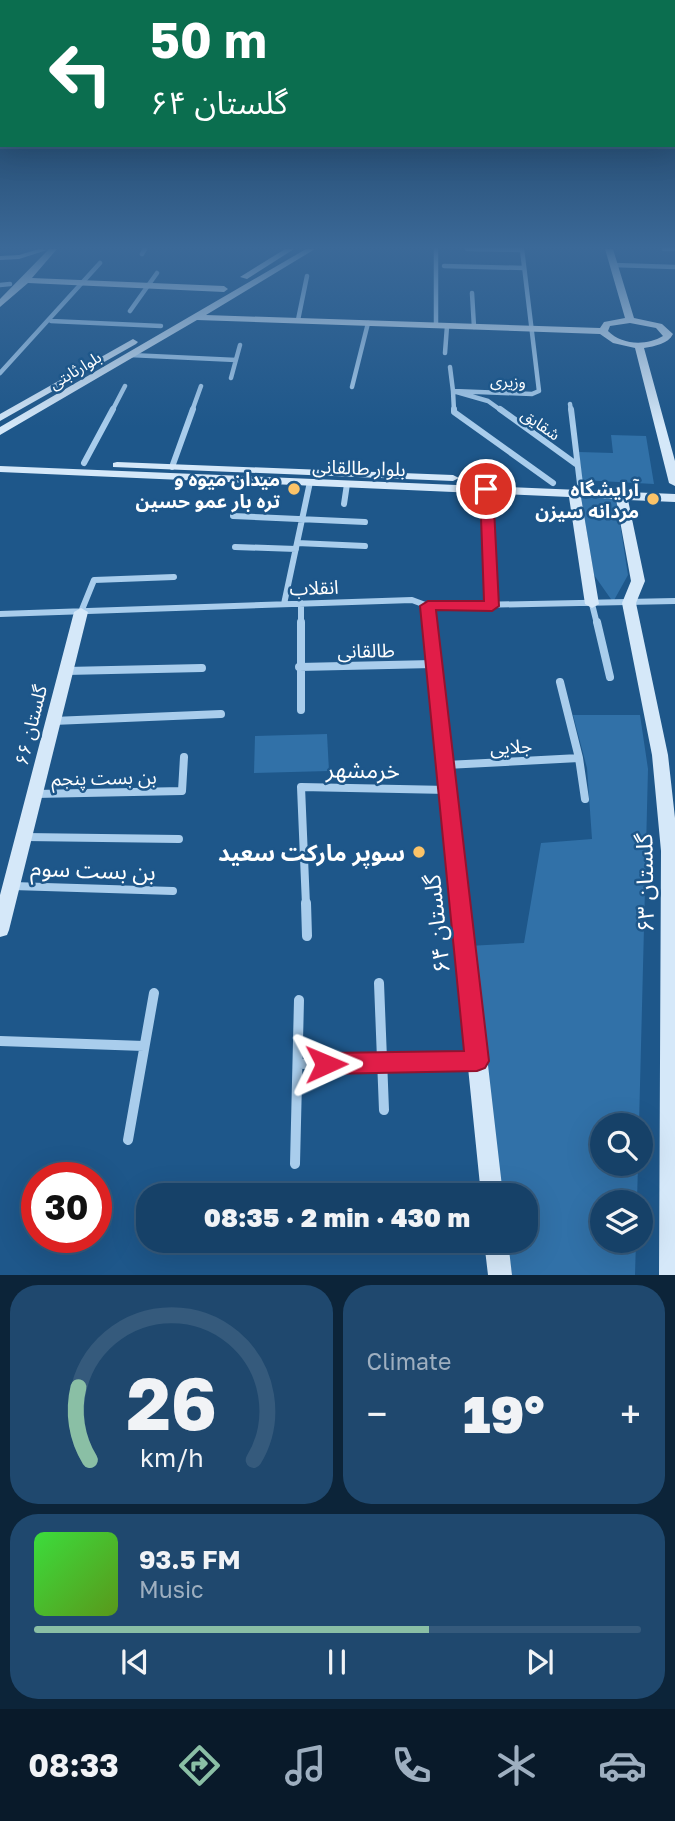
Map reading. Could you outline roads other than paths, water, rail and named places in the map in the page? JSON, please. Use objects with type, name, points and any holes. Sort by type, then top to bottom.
[{"type":"street","points":[[0,373],[62,308]]},
{"type":"street","points":[[123,356],[160,326],[190,308]]},
{"type":"street","name":"بلوارثابتی","points":[[0,432],[123,356],[208,308]]},
{"type":"street","points":[[298,320],[300,308]]},
{"type":"street","points":[[436,308],[436,325]]},
{"type":"street","points":[[472,308],[474,327]]},
{"type":"street","points":[[529,308],[531,329]]},
{"type":"street","points":[[627,308],[631,320]]},
{"type":"street","points":[[193,317],[603,331],[619,342],[639,345],[664,341],[671,334],[651,323],[631,320],[607,324],[603,331]]},
{"type":"street","points":[[51,321],[160,326]]},
{"type":"street","points":[[352,387],[368,323]]},
{"type":"street","points":[[445,353],[447,326]]},
{"type":"street","name":"وزیری","points":[[453,391],[537,394],[531,329]]},
{"type":"street","points":[[231,378],[240,345]]},
{"type":"street","points":[[639,345],[675,482]]},
{"type":"street","points":[[0,418],[107,357],[236,360]]},
{"type":"street","points":[[450,367],[454,412],[553,483]]},
{"type":"street","points":[[84,463],[125,386]]},
{"type":"street","points":[[173,467],[201,386]]},
{"type":"street","name":"شقایق","points":[[453,391],[488,401],[576,464]]},
{"type":"street","points":[[570,404],[577,489],[592,604],[610,677]]},
{"type":"street","name":"بلوار طالقانی","points":[[0,460],[553,483],[621,496],[675,498]]},
{"type":"street","name":"بلوار طالقانی","points":[[0,469],[486,489],[675,489]]},
{"type":"street","points":[[284,604],[310,482]]},
{"type":"street","points":[[344,504],[347,484]]},
{"type":"street","points":[[486,489],[492,606]]},
{"type":"street","name":"گلستان ۶۳","points":[[621,496],[638,581],[629,604],[660,755],[670,851],[671,1275]]},
{"type":"street","points":[[233,516],[365,522]]},
{"type":"street","points":[[235,547],[365,546]]},
{"type":"street","points":[[81,612],[94,580],[174,577]]},
{"type":"street","name":"انقلاب","points":[[0,614],[412,600],[428,606],[675,601]]},
{"type":"street","points":[[301,603],[301,710]]},
{"type":"street","name":"گلستان ۶۴","points":[[428,606],[491,1183]]},
{"type":"street","name":"گلستان ۶۶","points":[[0,930],[81,612]]},
{"type":"street","name":"طالقانی","points":[[299,667],[434,664]]},
{"type":"street","points":[[66,671],[202,668]]},
{"type":"street","points":[[560,682],[579,758],[585,799]]},
{"type":"street","points":[[53,721],[221,714]]},
{"type":"street","name":"بن بست پنجم","points":[[35,794],[182,791],[184,757]]},
{"type":"street","name":"جلایی","points":[[445,765],[579,758]]},
{"type":"street","name":"خرمشهر","points":[[307,936],[301,787],[448,790]]},
{"type":"street","points":[[24,837],[179,839]]},
{"type":"street","name":"بن بست سوم","points":[[11,886],[173,891]]},
{"type":"street","points":[[379,983],[384,1110]]},
{"type":"street","points":[[128,1140],[153,993]]},
{"type":"street","points":[[295,1164],[299,1000]]},
{"type":"street","points":[[0,1041],[144,1045]]},
{"type":"street","points":[[298,1064],[477,1061]]},
{"type":"street","points":[[497,1253],[500,1275]]},
{"type":"place","name":"میدان میوه و تره بار عمو حسین","points":[[294,489]]},
{"type":"place","name":"آرایشگاه مردانه سیزن","points":[[653,499]]},
{"type":"place","name":"سوپر مارکت سعید","points":[[419,852]]}]
